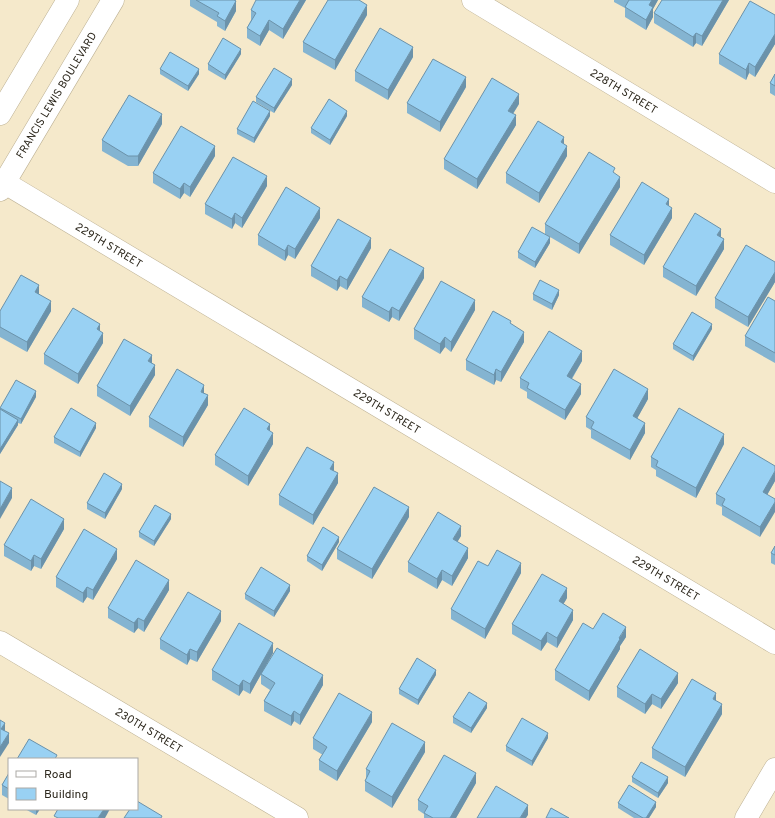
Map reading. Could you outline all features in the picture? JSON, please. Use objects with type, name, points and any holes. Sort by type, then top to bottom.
[{"type":"street","points":[[0,114],[68,0]]},
{"type":"street","name":"FRANCIS LEWIS BOULEVARD","points":[[1,184],[113,0]]},
{"type":"street","name":"228TH STREET","points":[[472,0],[775,182]]},
{"type":"street","name":"229TH STREET","points":[[1,184],[775,643]]},
{"type":"street","name":"230TH STREET","points":[[0,642],[297,818]]},
{"type":"street","points":[[746,818],[775,769]]},
{"type":"building","points":[[196,0],[236,1],[225,21],[217,16],[219,13]]},
{"type":"building","points":[[256,0],[300,0],[283,29],[269,20],[260,36],[247,28],[256,13],[251,10]]},
{"type":"building","points":[[328,0],[359,0],[367,5],[335,60],[303,42]]},
{"type":"building","points":[[629,0],[652,0],[649,5],[653,7],[646,20],[625,7]]},
{"type":"building","points":[[662,0],[723,0],[702,36],[696,33],[693,37],[654,13]]},
{"type":"building","points":[[750,1],[775,15],[775,34],[755,67],[749,63],[746,70],[719,54]]},
{"type":"building","points":[[380,28],[413,47],[388,90],[355,71]]},
{"type":"building","points":[[223,38],[241,49],[225,75],[208,64]]},
{"type":"building","points":[[170,52],[199,69],[188,86],[160,69]]},
{"type":"building","points":[[433,59],[466,77],[440,122],[407,103]]},
{"type":"building","points":[[274,68],[292,79],[274,108],[256,97]]},
{"type":"building","points":[[775,74],[775,86],[770,83]]},
{"type":"building","points":[[492,78],[519,94],[508,111],[516,115],[477,179],[444,159]]},
{"type":"building","points":[[129,95],[162,114],[138,156],[128,156],[102,140]]},
{"type":"building","points":[[329,99],[347,111],[330,140],[311,128]]},
{"type":"building","points":[[253,101],[270,111],[254,138],[237,129]]},
{"type":"building","points":[[538,121],[564,137],[561,142],[567,146],[539,193],[506,173]]},
{"type":"building","points":[[181,126],[215,146],[190,187],[184,183],[180,189],[153,173]]},
{"type":"building","points":[[589,152],[615,168],[613,172],[620,177],[579,244],[545,224]]},
{"type":"building","points":[[233,157],[267,176],[242,218],[235,213],[232,219],[205,204]]},
{"type":"building","points":[[642,182],[669,199],[666,204],[672,208],[644,255],[610,235]]},
{"type":"building","points":[[286,187],[320,208],[295,249],[288,245],[285,251],[258,235]]},
{"type":"building","points":[[695,213],[721,229],[717,235],[724,239],[696,286],[663,267]]},
{"type":"building","points":[[338,219],[371,238],[347,280],[340,276],[337,281],[311,266]]},
{"type":"building","points":[[532,227],[550,237],[535,262],[518,252]]},
{"type":"building","points":[[746,245],[775,262],[775,272],[748,317],[715,298]]},
{"type":"building","points":[[390,249],[424,268],[399,311],[392,307],[389,312],[362,297]]},
{"type":"building","points":[[21,275],[39,285],[35,292],[51,301],[27,342],[0,327],[0,311]]},
{"type":"building","points":[[540,280],[559,290],[552,304],[533,294]]},
{"type":"building","points":[[441,281],[475,300],[451,342],[445,337],[440,344],[414,329]]},
{"type":"building","points":[[768,297],[775,301],[775,353],[745,336]]},
{"type":"building","points":[[73,308],[100,324],[97,329],[103,333],[78,374],[44,354]]},
{"type":"building","points":[[493,311],[511,321],[510,323],[524,332],[501,372],[496,369],[494,375],[466,360]]},
{"type":"building","points":[[692,312],[712,324],[693,356],[673,344]]},
{"type":"building","points":[[549,331],[582,351],[567,376],[581,384],[565,410],[527,388],[529,383],[520,378]]},
{"type":"building","points":[[124,339],[152,355],[148,361],[155,365],[130,406],[97,386]]},
{"type":"building","points":[[177,369],[204,385],[201,392],[208,395],[183,437],[149,417]]},
{"type":"building","points":[[614,369],[648,389],[633,416],[645,423],[630,450],[591,428],[594,422],[586,417]]},
{"type":"building","points":[[16,380],[36,391],[21,419],[0,408]]},
{"type":"building","points":[[71,408],[96,423],[80,452],[54,437]]},
{"type":"building","points":[[244,408],[270,424],[267,429],[273,433],[248,476],[215,455]]},
{"type":"building","points":[[679,408],[724,434],[696,488],[656,466],[658,461],[651,457]]},
{"type":"building","points":[[0,409],[18,420],[0,449]]},
{"type":"building","points":[[307,447],[334,462],[330,469],[338,473],[313,515],[279,495]]},
{"type":"building","points":[[743,447],[775,466],[775,471],[763,492],[775,499],[775,502],[760,527],[722,505],[725,499],[716,494]]},
{"type":"building","points":[[104,473],[122,484],[105,513],[87,503]]},
{"type":"building","points":[[0,481],[12,488],[0,509]]},
{"type":"building","points":[[374,487],[409,507],[372,569],[337,549]]},
{"type":"building","points":[[31,499],[64,519],[41,559],[34,555],[31,561],[4,545]]},
{"type":"building","points":[[155,505],[171,514],[154,541],[139,532]]},
{"type":"building","points":[[438,512],[461,526],[453,539],[468,548],[452,576],[442,570],[437,579],[408,562]]},
{"type":"building","points":[[323,527],[339,537],[322,565],[307,556]]},
{"type":"building","points":[[84,529],[117,549],[93,590],[87,587],[83,593],[56,577]]},
{"type":"building","points":[[775,546],[775,555],[771,553]]},
{"type":"building","points":[[497,550],[521,563],[485,629],[451,609],[478,561],[488,566]]},
{"type":"building","points":[[136,560],[169,580],[144,621],[138,618],[134,623],[108,608]]},
{"type":"building","points":[[261,567],[290,585],[274,611],[245,594]]},
{"type":"building","points":[[542,574],[567,588],[559,601],[573,610],[557,638],[547,632],[541,641],[512,624]]},
{"type":"building","points":[[188,592],[221,611],[197,652],[190,649],[187,655],[160,639]]},
{"type":"building","points":[[603,613],[626,627],[589,691],[555,670],[583,623],[593,629]]},
{"type":"building","points":[[239,623],[273,643],[250,684],[243,680],[239,686],[212,670]]},
{"type":"building","points":[[277,648],[323,675],[300,715],[294,711],[291,716],[264,701],[275,683],[261,674]]},
{"type":"building","points":[[640,649],[678,673],[661,699],[652,694],[645,704],[617,687]]},
{"type":"building","points":[[417,658],[436,670],[418,700],[399,689]]},
{"type":"building","points":[[692,679],[716,693],[713,699],[722,704],[685,767],[652,748]]},
{"type":"building","points":[[469,692],[487,703],[471,728],[453,717]]},
{"type":"building","points":[[339,693],[372,712],[337,771],[319,760],[327,747],[313,738]]},
{"type":"building","points":[[522,718],[548,733],[532,761],[506,746]]},
{"type":"building","points":[[0,720],[5,723],[1,729],[9,733],[0,747]]},
{"type":"building","points":[[392,723],[425,742],[392,797],[365,781],[370,771],[366,769]]},
{"type":"building","points":[[29,739],[57,755],[56,758],[18,758]]},
{"type":"building","points":[[444,755],[476,773],[450,818],[433,818],[424,813],[428,806],[418,800]]},
{"type":"building","points":[[641,762],[668,777],[658,793],[632,777]]},
{"type":"building","points":[[8,775],[8,788],[2,785]]},
{"type":"building","points":[[629,785],[656,802],[646,818],[643,818],[618,803]]},
{"type":"building","points":[[496,786],[528,805],[520,818],[477,818]]},
{"type":"building","points":[[138,802],[162,816],[161,818],[124,818],[129,810],[138,810]]},
{"type":"building","points":[[551,808],[569,818],[546,818]]},
{"type":"building","points":[[57,810],[103,810],[98,818],[58,818],[54,816]]}]
